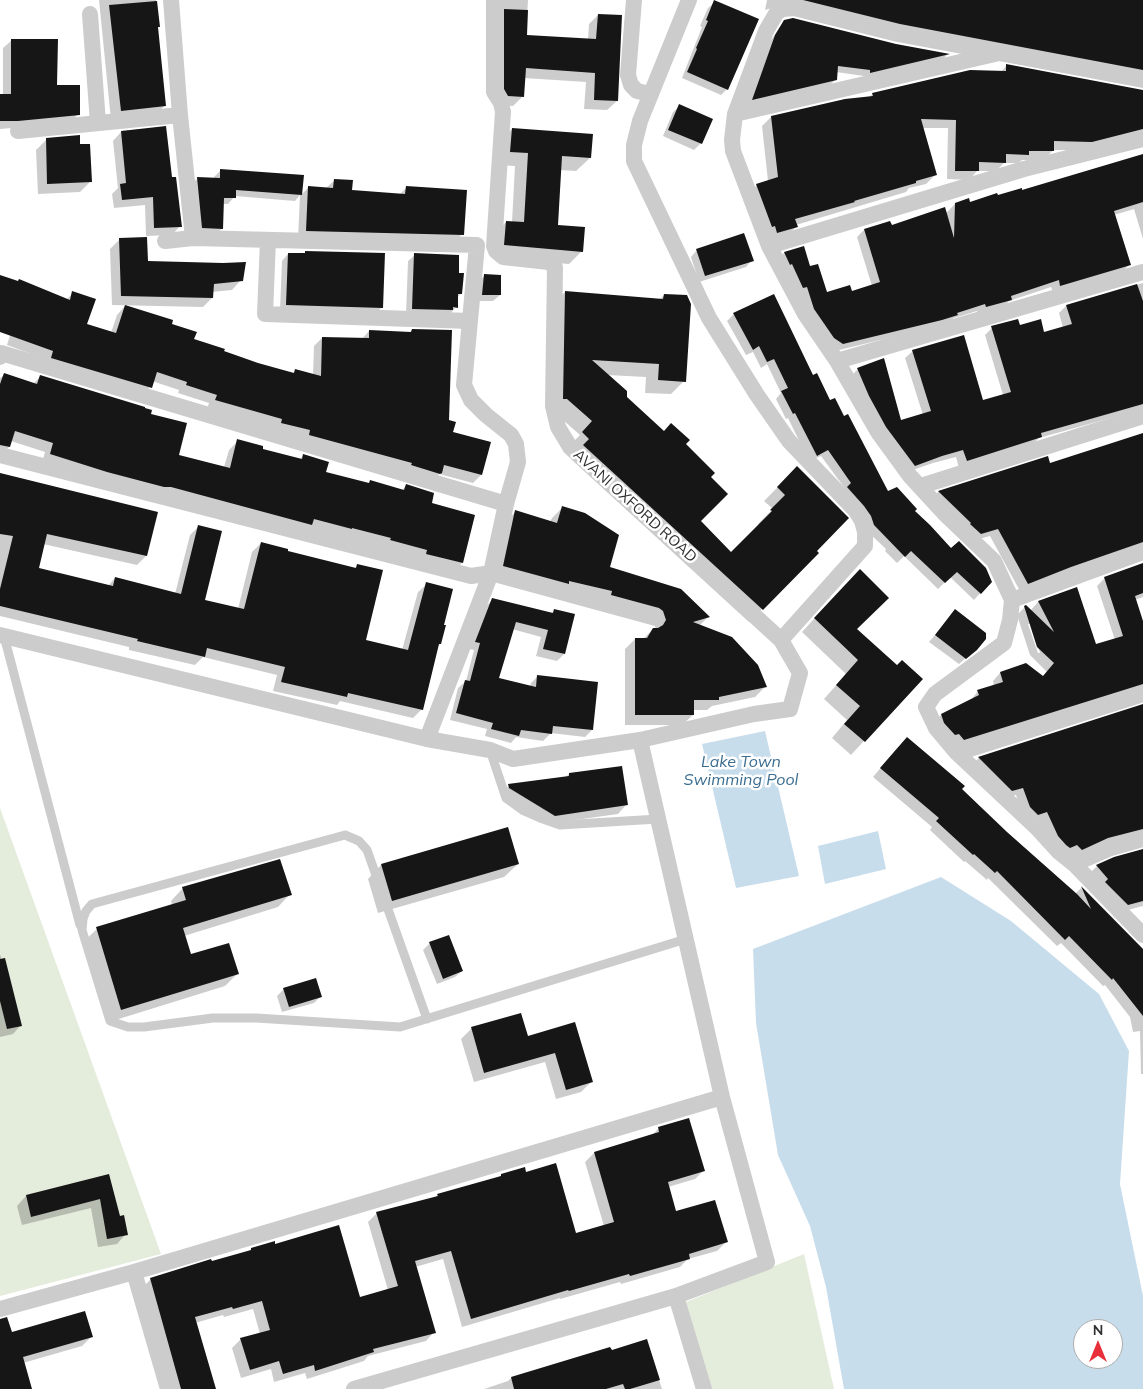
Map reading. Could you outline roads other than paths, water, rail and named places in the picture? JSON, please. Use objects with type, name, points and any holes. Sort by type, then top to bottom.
[{"type":"street","points":[[171,0],[180,115],[193,238]]},
{"type":"street","name":"AVANI OXFORD ROAD","points":[[494,0],[494,92],[501,103],[503,112],[494,246],[496,251],[503,257],[549,262],[555,267],[553,406],[558,427],[570,447],[781,640],[800,673],[790,709],[754,714],[640,740]]},
{"type":"street","points":[[634,0],[628,75],[631,84],[637,90],[650,94]]},
{"type":"street","points":[[689,0],[650,94],[634,145],[634,161],[709,318],[757,395],[790,442],[856,511],[862,521],[865,532],[864,546],[781,640]]},
{"type":"street","points":[[1143,80],[1002,52],[898,34],[794,8],[783,9],[777,12],[766,31],[735,114],[732,140],[733,151],[769,246],[804,314],[837,362],[878,432],[910,476],[946,515],[994,561],[1012,600],[1010,620],[1004,643],[936,694],[926,707],[936,728],[957,754],[1074,864],[1143,935]]},
{"type":"street","points":[[90,14],[98,124]]},
{"type":"street","points":[[735,114],[1002,52]]},
{"type":"street","points":[[18,131],[180,115]]},
{"type":"street","points":[[769,246],[1024,169],[1143,139]]},
{"type":"street","points":[[165,241],[193,238],[477,245],[464,386],[472,400],[486,415],[511,434],[516,444],[518,462],[506,504],[491,573],[427,739]]},
{"type":"street","points":[[268,240],[265,314],[470,321]]},
{"type":"street","points":[[837,362],[1143,272]]},
{"type":"street","points":[[0,357],[1,352],[506,504]]},
{"type":"street","points":[[921,486],[1143,416]]},
{"type":"street","points":[[0,455],[471,576],[491,573],[656,618]]},
{"type":"street","points":[[1012,600],[1143,552]]},
{"type":"street","points":[[2,635],[427,739],[490,750],[513,758],[640,740],[722,1097],[767,1262],[676,1296],[354,1389]]},
{"type":"street","points":[[957,754],[1143,694]]},
{"type":"street","points":[[1074,864],[1111,848],[1143,839]]},
{"type":"street","points":[[0,1308],[134,1272],[722,1097]]},
{"type":"street","points":[[134,1272],[168,1389]]},
{"type":"street","points":[[676,1296],[704,1389]]},
{"type":"lane","points":[[2,635],[82,930],[110,1021],[128,1026],[144,1027],[213,1018],[256,1018],[400,1027],[686,939]]},
{"type":"lane","points":[[490,750],[506,798],[524,811],[540,818],[560,825],[658,819]]},
{"type":"lane","points":[[82,930],[86,911],[92,904],[345,835],[359,841],[368,850],[427,1019]]},
{"type":"water","name":"Lake Town Swimming Pool","points":[[765,731],[799,876],[736,888],[702,744]]},
{"type":"water","points":[[878,831],[886,869],[825,884],[818,846]]},
{"type":"water","points":[[941,877],[1011,921],[1099,994],[1129,1051],[1120,1184],[1143,1296],[1143,1389],[844,1389],[826,1287],[810,1226],[778,1155],[756,1023],[753,949]]}]
